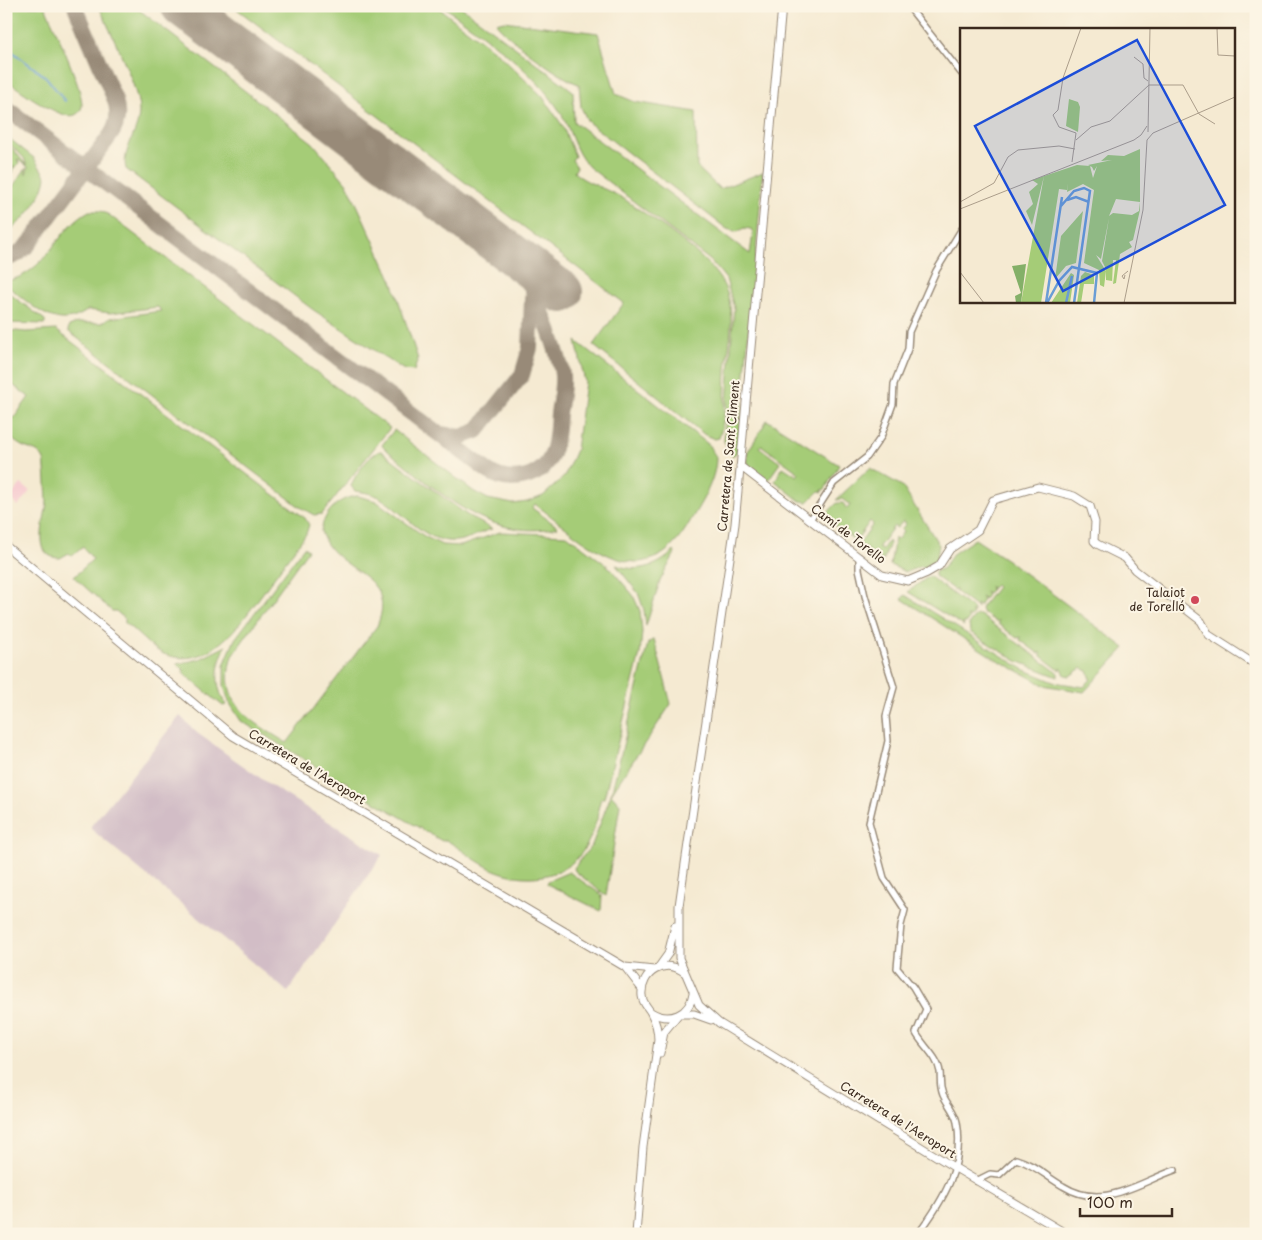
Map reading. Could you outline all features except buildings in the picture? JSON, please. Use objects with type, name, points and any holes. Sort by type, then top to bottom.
[{"type":"main road","name":"Carretera de Sant Climent","points":[[680,906],[732,544],[782,6]]},
{"type":"main road","name":"Camí de Torello","points":[[740,466],[886,576],[905,581],[916,579],[939,566],[946,552],[978,530],[989,504],[995,499],[1021,494],[1040,487],[1074,496],[1090,506],[1094,512],[1094,541],[1097,544],[1125,558],[1135,570],[1201,620],[1209,634],[1256,665]]},
{"type":"main road","points":[[6,541],[62,591]]},
{"type":"main road","name":"Carretera de l'Aeroport","points":[[6,546],[233,736],[625,967],[642,989]]},
{"type":"main road","points":[[636,1234],[643,1147],[658,1040],[658,1031],[651,1012],[643,1000],[642,989],[645,979],[656,969],[670,948],[680,906]]},
{"type":"main road","points":[[680,906],[679,958],[699,1005],[719,1023]]},
{"type":"main road","name":"Carretera de l'Aeroport","points":[[625,967],[656,969]]},
{"type":"main road","points":[[656,969],[676,968],[686,974]]},
{"type":"main road","points":[[642,1166],[664,1032],[691,1002],[693,990]]},
{"type":"main road","points":[[651,1012],[664,1018],[694,1014],[719,1023]]},
{"type":"main road","name":"Carretera de l'Aeroport","points":[[719,1023],[956,1170],[1067,1234]]},
{"type":"street","points":[[908,6],[960,73]]},
{"type":"street","points":[[810,520],[834,483],[867,457],[881,438],[893,404],[894,384],[908,349],[908,334],[936,271],[960,232]]},
{"type":"street","points":[[859,557],[859,569],[865,596],[894,688],[886,716],[888,741],[869,822],[884,878],[905,910],[901,925],[896,968],[913,987],[926,1009],[916,1033],[928,1048],[940,1072],[939,1080],[943,1094],[957,1121],[956,1170],[940,1202],[918,1234]]},
{"type":"street","points":[[976,1181],[990,1174],[999,1175],[1016,1159],[1025,1161],[1082,1196],[1103,1197],[1120,1194],[1175,1170]]},
{"type":"shaded area","points":[[21,484],[30,491],[18,506],[9,498]]},
{"type":"shaded area","points":[[180,716],[197,733],[273,787],[382,855],[288,992],[91,829],[91,826]]},
{"type":"green space","points":[[6,6],[45,6],[78,85],[82,106],[75,115],[69,116],[50,109],[6,80]]},
{"type":"green space","points":[[99,6],[134,6],[313,143],[348,185],[392,281],[418,359],[414,371],[404,370],[312,309],[126,169],[126,155],[137,126],[139,110],[129,73]]},
{"type":"green space","points":[[233,6],[436,6],[496,52],[542,96],[562,125],[575,156],[572,160],[577,167],[574,172],[578,176],[621,197],[668,230],[698,255],[721,280],[727,293],[731,321],[724,413],[719,438],[715,439],[705,435],[593,345],[624,303]]},
{"type":"green space","points":[[443,6],[460,6],[573,91],[574,122],[750,254],[753,233],[751,229],[744,228],[737,232],[727,229],[588,122],[581,107],[579,84],[561,75],[535,57],[510,38],[496,23],[504,21],[598,33],[616,94],[635,102],[696,112],[697,167],[720,189],[763,172],[738,451],[734,455],[731,455],[724,441],[734,308],[726,279],[711,261],[589,167],[575,146],[562,114],[533,78],[489,40]]},
{"type":"green space","points":[[6,136],[34,158],[46,177],[41,193],[32,208],[26,216],[6,233],[6,185],[11,189],[26,168],[26,174],[28,168],[24,158],[6,140]]},
{"type":"green space","points":[[6,141],[27,166],[17,159],[19,163],[15,168],[12,166],[14,169],[10,175],[7,173],[9,176],[6,180]]},
{"type":"green space","points":[[89,211],[101,211],[109,215],[390,428],[322,514],[314,515],[300,507],[68,331],[69,326],[77,323],[101,323],[110,318],[161,311],[158,307],[110,313],[88,310],[76,317],[55,318],[35,308],[6,285],[6,281],[20,277],[32,270],[42,261],[68,229]]},
{"type":"green space","points":[[6,291],[45,320],[45,324],[6,323]]},
{"type":"green space","points":[[6,330],[26,332],[56,330],[305,518],[309,525],[306,534],[246,616],[224,640],[211,650],[196,656],[181,658],[164,654],[149,644],[125,623],[125,619],[116,611],[112,611],[74,577],[93,559],[83,547],[72,556],[69,553],[60,558],[45,552],[42,537],[47,503],[44,460],[37,452],[20,445],[6,434],[6,412],[14,418],[29,397],[6,380]]},
{"type":"green space","points":[[576,341],[708,444],[716,457],[711,482],[691,520],[673,545],[654,558],[635,562],[615,558],[574,534],[535,504],[532,508],[558,527],[532,530],[508,527],[485,520],[443,495],[382,445],[394,430],[473,491],[488,499],[513,504],[527,502],[543,496],[564,477],[576,450],[585,382]]},
{"type":"green space","points":[[767,420],[839,465],[825,489],[822,490],[823,492],[819,491],[808,502],[800,501],[775,481],[783,467],[797,476],[799,473],[761,445],[759,447],[780,463],[768,480],[748,465],[747,453]]},
{"type":"green space","points":[[381,451],[467,515],[492,529],[470,538],[444,541],[424,532],[377,496],[355,491],[351,486],[359,471],[373,455]]},
{"type":"green space","points":[[870,468],[902,486],[939,545],[936,563],[924,569],[922,566],[906,572],[890,565],[895,538],[897,540],[903,532],[901,530],[906,523],[903,521],[897,528],[894,526],[878,548],[882,550],[888,541],[890,543],[883,561],[859,544],[873,524],[870,521],[856,541],[829,521],[827,513],[837,503],[843,503],[847,509],[850,505],[842,499],[836,500]]},
{"type":"green space","points":[[358,496],[376,501],[424,536],[442,545],[461,546],[500,532],[567,535],[609,567],[633,595],[640,611],[642,632],[640,654],[604,798],[601,798],[598,809],[599,813],[586,845],[571,864],[548,875],[536,877],[511,875],[488,867],[446,840],[442,841],[351,788],[347,782],[335,778],[241,721],[229,702],[224,686],[224,665],[235,639],[304,547],[308,550],[232,656],[229,686],[233,698],[240,709],[261,727],[287,743],[377,626],[382,608],[380,594],[372,583],[338,556],[328,545],[321,531],[325,518],[333,507],[345,499]]},
{"type":"green space","points":[[975,539],[1007,560],[1125,648],[1084,692],[1044,685],[994,658],[902,599],[905,595],[1023,669],[1054,682],[1084,687],[1091,679],[1088,671],[1081,668],[1070,676],[1065,675],[1062,668],[1059,670],[1041,656],[1041,652],[1039,654],[1020,640],[1021,637],[1017,638],[998,624],[998,620],[996,622],[982,612],[981,608],[997,587],[995,585],[992,588],[990,586],[991,589],[988,594],[985,592],[987,595],[984,599],[981,597],[983,600],[979,606],[976,604],[977,608],[956,592],[956,588],[954,590],[935,576],[935,572],[943,568],[954,553]]},
{"type":"green space","points":[[674,551],[675,553],[660,581],[646,626],[644,610],[638,593],[616,565],[632,568],[647,567],[668,557]]},
{"type":"green space","points":[[929,576],[974,610],[974,612],[971,612],[973,614],[971,617],[967,617],[969,619],[966,623],[963,623],[964,626],[908,592]]},
{"type":"green space","points":[[976,615],[980,615],[1058,673],[1058,677],[1017,661],[970,632],[969,624]]},
{"type":"green space","points":[[654,639],[671,704],[611,793],[648,643]]},
{"type":"green space","points":[[226,646],[218,668],[218,683],[226,705],[223,706],[184,674],[184,670],[177,664],[200,659]]},
{"type":"green space","points":[[611,794],[620,804],[606,896],[575,871],[574,868],[592,845]]},
{"type":"green space","points":[[569,872],[602,895],[601,911],[547,884],[548,881]]},
{"type":"waterway","points":[[6,47],[46,77],[65,101]]},
{"type":"taxiway","points":[[6,259],[18,254],[29,244],[113,132],[116,123],[117,110],[115,100],[75,6]]},
{"type":"taxiway","points":[[6,108],[488,471],[505,478],[515,479],[524,478],[540,470],[552,454],[556,439],[562,375],[556,349],[542,313],[527,278],[514,256]]},
{"type":"taxiway","points":[[440,434],[461,437],[477,431],[522,375],[530,348],[532,299]]},
{"type":"runway","points":[[182,6],[562,292]]},
{"type":"place","name":"Talaiot de Torelló","points":[[1195,600]]}]
